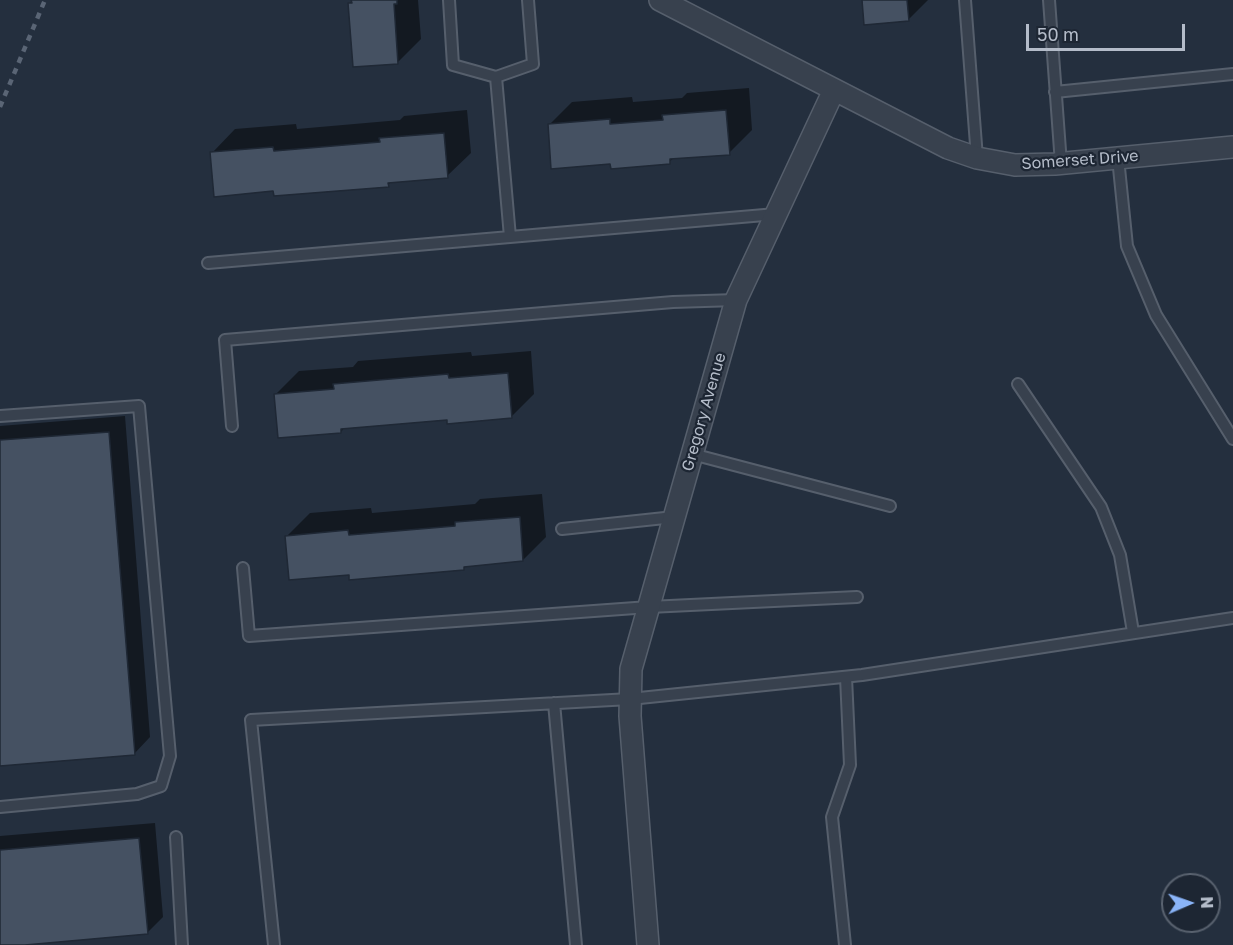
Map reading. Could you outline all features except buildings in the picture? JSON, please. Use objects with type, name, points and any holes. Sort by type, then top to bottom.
[{"type":"street","points":[[660,0],[681,6],[834,90]]},
{"type":"street","name":"Somerset Drive","points":[[834,90],[948,148],[977,158],[1015,165],[1061,164],[1233,147]]},
{"type":"street","name":"Gregory Avenue","points":[[648,945],[630,716],[631,669],[736,300],[834,90]]},
{"type":"lane","points":[[449,0],[453,65],[496,77],[533,64],[528,0]]},
{"type":"lane","points":[[965,0],[977,158]]},
{"type":"lane","points":[[1049,0],[1061,164]]},
{"type":"lane","points":[[1055,92],[1233,74]]},
{"type":"lane","points":[[496,77],[510,237]]},
{"type":"lane","points":[[1119,158],[1127,246],[1156,315],[1233,440]]},
{"type":"lane","points":[[208,263],[776,214]]},
{"type":"lane","points":[[232,426],[225,340],[673,302],[736,300]]},
{"type":"lane","points":[[1018,384],[1101,507],[1120,555],[1133,632]]},
{"type":"lane","points":[[0,416],[139,406],[170,756],[161,786],[137,794],[0,807]]},
{"type":"lane","points":[[692,454],[890,506]]},
{"type":"lane","points":[[562,529],[674,518]]},
{"type":"lane","points":[[243,568],[249,636],[649,607],[857,597]]},
{"type":"lane","points":[[274,945],[251,720],[630,699],[846,676],[1233,618]]},
{"type":"lane","points":[[845,945],[832,817],[850,765],[846,676]]},
{"type":"lane","points":[[554,703],[576,945]]},
{"type":"lane","points":[[176,837],[182,945]]},
{"type":"railway","points":[[0,107],[45,0]]}]
